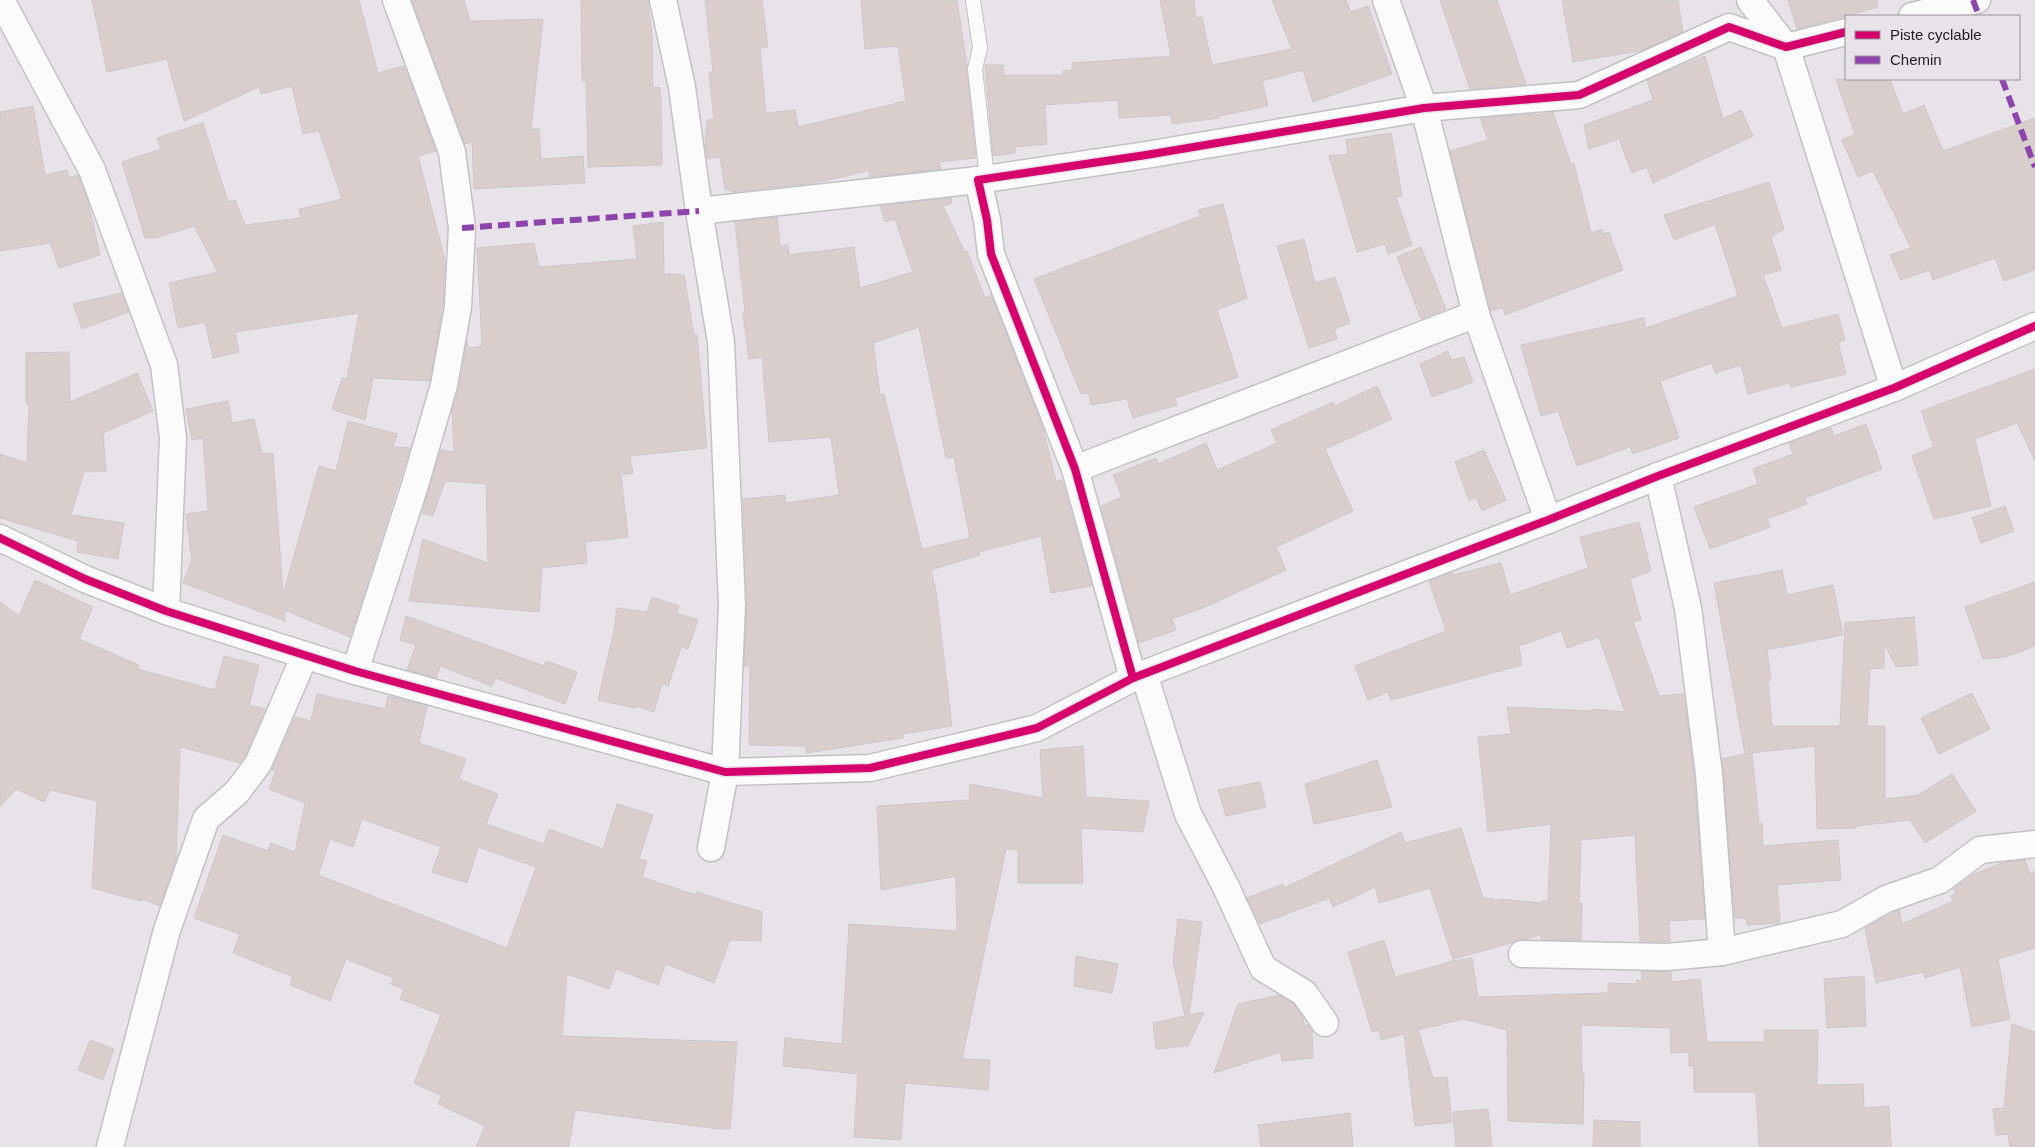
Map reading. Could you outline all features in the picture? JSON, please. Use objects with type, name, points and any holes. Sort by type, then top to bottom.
[{"type":"street","points":[[1,0],[92,170],[164,365],[173,438],[166,612]]},
{"type":"street","points":[[355,671],[415,485],[444,386],[458,307],[462,228],[452,152],[396,0]]},
{"type":"street","points":[[663,0],[682,87],[721,352],[732,605],[725,772],[711,848]]},
{"type":"street","points":[[1386,0],[1424,108],[1476,314],[1548,520]]},
{"type":"street","points":[[1750,0],[1786,47],[1894,388]]},
{"type":"street","points":[[1916,15],[1977,0]]},
{"type":"street","points":[[699,211],[983,179],[1146,155],[1424,108],[1579,95],[1729,27],[1786,47],[1845,32]]},
{"type":"street","points":[[983,179],[991,254],[1075,469],[1139,676],[1188,814],[1226,887],[1263,968],[1304,993],[1325,1024]]},
{"type":"street","points":[[1075,469],[1476,314]]},
{"type":"street","points":[[0,538],[85,579],[166,612],[355,671],[725,772],[870,768],[1037,728],[1139,676],[1548,520],[1658,476],[1894,388],[2035,326]]},
{"type":"street","points":[[1658,476],[1689,618],[1710,774],[1722,952]]},
{"type":"street","points":[[110,1147],[167,930],[206,819],[237,792],[258,764],[305,656]]},
{"type":"street","points":[[1522,954],[1667,957],[1722,952],[1842,924],[1886,900],[1940,880],[1980,850],[2035,844]]},
{"type":"lane","points":[[973,0],[980,48],[974,69],[983,179]]},
{"type":"building","points":[[92,0],[359,0],[378,73],[404,66],[436,151],[418,156],[445,260],[443,305],[430,381],[373,378],[365,420],[332,409],[342,378],[347,379],[359,313],[235,332],[239,352],[213,358],[205,322],[178,328],[169,283],[218,272],[194,226],[156,238],[145,238],[122,162],[161,149],[157,138],[203,123],[228,202],[235,200],[245,225],[301,218],[299,209],[342,199],[319,131],[303,134],[292,86],[261,94],[259,87],[184,121],[167,59],[107,72]]},
{"type":"building","points":[[412,0],[464,0],[470,21],[543,19],[531,129],[539,129],[541,159],[583,156],[585,183],[474,189],[472,142],[465,144]]},
{"type":"building","points":[[581,0],[648,0],[652,35],[653,88],[659,87],[661,99],[662,165],[588,167],[586,81],[582,81]]},
{"type":"building","points":[[705,0],[762,0],[768,47],[760,48],[766,113],[795,110],[798,127],[906,101],[898,46],[865,49],[861,0],[957,0],[967,66],[976,158],[939,162],[941,169],[870,177],[869,171],[814,183],[731,192],[731,190],[725,190],[720,157],[707,159],[705,142],[707,120],[714,119],[709,72],[713,72]]},
{"type":"building","points":[[1160,0],[1194,0],[1196,18],[1202,17],[1212,65],[1292,49],[1272,0],[1346,0],[1351,12],[1368,6],[1392,74],[1313,102],[1303,70],[1262,81],[1268,106],[1219,116],[1219,118],[1172,124],[1171,115],[1119,118],[1118,100],[1045,105],[1047,144],[1015,147],[1015,153],[993,156],[985,65],[1003,65],[1004,75],[1063,75],[1063,71],[1072,70],[1072,63],[1171,56]]},
{"type":"building","points":[[1440,0],[1497,0],[1526,84],[1470,89]]},
{"type":"building","points":[[1562,0],[1678,0],[1683,32],[1640,51],[1573,62]]},
{"type":"building","points":[[1788,0],[1877,0],[1878,7],[1797,29]]},
{"type":"building","points":[[1705,56],[1723,119],[1741,110],[1753,136],[1653,183],[1647,167],[1632,173],[1619,139],[1589,149],[1584,125],[1653,100],[1647,80]]},
{"type":"building","points":[[1836,79],[1890,80],[1903,114],[1924,105],[1943,151],[2035,118],[2035,270],[2004,281],[1995,258],[1933,280],[1930,270],[1901,280],[1890,255],[1911,248],[1873,171],[1858,177],[1842,140],[1855,134]]},
{"type":"building","points":[[33,106],[45,175],[67,170],[69,178],[78,175],[88,202],[100,255],[59,268],[50,243],[0,251],[0,112]]},
{"type":"building","points":[[1553,112],[1571,164],[1574,163],[1591,233],[1602,229],[1604,234],[1609,232],[1623,270],[1505,315],[1503,308],[1491,311],[1450,151],[1488,140],[1480,118],[1537,115]]},
{"type":"building","points":[[1391,133],[1402,196],[1396,197],[1412,245],[1388,254],[1385,244],[1357,252],[1329,156],[1348,154],[1346,140]]},
{"type":"building","points":[[1769,182],[1784,229],[1771,237],[1781,270],[1763,275],[1782,328],[1838,314],[1845,340],[1838,342],[1846,374],[1791,387],[1789,383],[1748,394],[1741,365],[1715,373],[1712,363],[1660,381],[1679,438],[1633,454],[1630,447],[1577,466],[1558,411],[1541,416],[1521,345],[1644,318],[1646,328],[1738,296],[1715,224],[1674,240],[1664,215]]},
{"type":"building","points":[[951,198],[952,203],[943,206],[965,252],[967,251],[985,298],[991,295],[1042,425],[1056,481],[1062,480],[1092,586],[1051,593],[1041,536],[979,552],[980,555],[931,570],[936,591],[952,726],[903,734],[903,738],[806,753],[806,746],[749,745],[750,666],[744,666],[747,604],[743,499],[785,495],[786,503],[839,495],[831,437],[769,442],[762,357],[749,359],[735,222],[777,217],[780,246],[788,245],[789,255],[854,247],[860,288],[913,272],[895,219],[885,222],[880,206]],"holes":[[[919,327],[946,458],[954,457],[970,538],[922,549],[884,394],[880,395],[873,343]]]},
{"type":"building","points":[[1223,204],[1247,298],[1217,310],[1238,377],[1175,398],[1177,405],[1133,418],[1127,399],[1091,405],[1089,393],[1081,394],[1034,279],[1200,216],[1198,210]]},
{"type":"building","points":[[663,222],[664,274],[684,275],[694,335],[697,335],[707,448],[630,456],[633,473],[621,475],[628,537],[585,542],[587,563],[542,568],[539,612],[409,601],[423,539],[488,563],[486,484],[445,481],[433,516],[422,513],[441,450],[454,452],[452,412],[459,388],[467,342],[468,348],[482,346],[477,248],[534,243],[539,267],[637,259],[633,226]]},
{"type":"building","points":[[1304,239],[1315,283],[1335,277],[1350,323],[1334,329],[1337,339],[1309,348],[1277,246]]},
{"type":"building","points":[[1421,247],[1446,309],[1421,319],[1397,257]]},
{"type":"building","points":[[122,293],[128,312],[82,329],[73,304]]},
{"type":"building","points":[[1448,351],[1451,360],[1464,357],[1473,382],[1432,397],[1420,364]]},
{"type":"building","points":[[69,352],[70,402],[137,373],[153,411],[103,433],[106,471],[84,472],[71,515],[124,523],[118,559],[77,552],[78,541],[0,518],[0,454],[27,463],[29,404],[26,404],[26,353]]},
{"type":"building","points":[[2035,369],[2035,461],[2017,423],[1975,439],[1991,506],[1934,519],[1912,456],[1934,447],[1921,411]]},
{"type":"building","points":[[1377,386],[1392,419],[1325,449],[1353,511],[1276,547],[1286,570],[1205,607],[1172,619],[1176,630],[1139,643],[1101,506],[1122,497],[1113,475],[1156,458],[1158,464],[1206,443],[1217,470],[1277,443],[1271,430],[1333,402],[1335,406]]},
{"type":"building","points":[[228,401],[232,423],[254,419],[262,454],[273,453],[283,595],[319,466],[336,471],[348,421],[397,434],[393,447],[410,448],[350,637],[284,610],[285,621],[183,583],[192,560],[186,514],[208,511],[203,438],[192,440],[186,409]]},
{"type":"building","points":[[1866,424],[1882,469],[1805,498],[1807,504],[1767,519],[1770,527],[1710,549],[1694,507],[1758,484],[1753,469],[1793,454],[1789,443],[1831,428],[1834,436]]},
{"type":"building","points":[[1484,450],[1506,500],[1482,511],[1476,497],[1469,500],[1455,462]]},
{"type":"building","points":[[2005,506],[2014,531],[1981,543],[1972,518]]},
{"type":"building","points":[[1639,522],[1651,571],[1630,579],[1641,620],[1633,622],[1659,696],[1684,694],[1694,775],[1705,919],[1669,921],[1670,942],[1640,941],[1635,835],[1581,840],[1579,903],[1582,903],[1581,940],[1541,939],[1541,935],[1453,959],[1430,888],[1379,903],[1375,887],[1333,907],[1329,898],[1260,924],[1247,898],[1283,884],[1284,888],[1401,832],[1405,843],[1461,828],[1483,898],[1494,899],[1495,901],[1500,899],[1542,903],[1542,901],[1548,901],[1551,824],[1488,832],[1478,737],[1511,734],[1507,707],[1591,711],[1592,709],[1625,712],[1599,637],[1567,648],[1561,631],[1519,646],[1522,665],[1391,700],[1388,692],[1368,700],[1355,666],[1446,631],[1429,581],[1452,572],[1453,575],[1501,563],[1510,595],[1588,568],[1580,537]]},
{"type":"building","points":[[1782,570],[1787,595],[1833,585],[1843,635],[1767,650],[1771,680],[1768,681],[1772,726],[1840,726],[1845,623],[1914,617],[1918,665],[1896,667],[1884,643],[1884,668],[1870,669],[1867,726],[1885,726],[1885,799],[1918,795],[1952,774],[1976,811],[1925,843],[1910,820],[1856,826],[1856,828],[1817,829],[1815,746],[1752,753],[1759,823],[1762,823],[1763,846],[1838,840],[1841,880],[1777,885],[1780,923],[1747,925],[1746,918],[1735,918],[1722,759],[1745,754],[1714,583]]},
{"type":"building","points":[[35,580],[93,607],[79,639],[139,665],[137,669],[215,690],[224,656],[259,665],[249,705],[265,709],[245,756],[240,763],[180,747],[176,858],[160,906],[142,899],[141,901],[92,888],[97,801],[50,790],[44,802],[16,789],[0,807],[0,602],[19,616]]},
{"type":"building","points":[[2035,582],[2035,646],[2006,657],[1983,659],[1965,607]]},
{"type":"building","points":[[652,597],[679,606],[676,613],[698,620],[688,649],[681,647],[668,686],[662,684],[654,712],[636,706],[635,708],[598,700],[614,630],[617,608],[647,612]]},
{"type":"building","points":[[406,616],[544,666],[546,661],[577,672],[565,704],[495,678],[492,686],[440,666],[436,678],[407,670],[416,645],[400,640]]},
{"type":"building","points":[[1972,693],[1990,729],[1939,754],[1921,718]]},
{"type":"building","points":[[317,694],[385,709],[388,696],[427,706],[419,743],[466,759],[459,779],[498,794],[486,824],[544,844],[549,829],[603,849],[617,804],[653,815],[639,859],[647,861],[642,877],[696,895],[696,892],[762,912],[761,941],[730,940],[714,983],[666,964],[658,985],[616,969],[609,989],[567,974],[562,1036],[737,1042],[730,1129],[575,1110],[569,1147],[476,1147],[485,1126],[438,1104],[442,1096],[414,1083],[441,1015],[400,999],[404,989],[391,984],[394,978],[346,959],[330,1001],[290,985],[293,977],[233,953],[240,934],[194,918],[223,835],[268,851],[271,843],[295,852],[305,803],[269,789],[276,771],[272,770],[295,717],[311,721]],"holes":[[[362,819],[441,847],[432,872],[467,883],[478,847],[536,867],[507,948],[318,875],[330,839],[353,847]]]},
{"type":"building","points":[[1083,746],[1086,797],[1149,801],[1143,832],[1081,828],[1083,883],[1018,883],[1018,850],[1006,849],[962,1059],[990,1060],[988,1090],[905,1083],[901,1140],[854,1137],[858,1074],[783,1066],[785,1038],[842,1044],[849,924],[957,931],[956,876],[881,890],[877,806],[969,800],[970,784],[1043,798],[1040,750]]},
{"type":"building","points":[[1377,760],[1392,807],[1314,824],[1305,784]]},
{"type":"building","points":[[1260,782],[1266,807],[1226,816],[1218,790]]},
{"type":"building","points":[[2025,860],[2030,874],[2035,871],[2035,948],[1998,959],[2010,1019],[1972,1027],[1960,967],[1925,978],[1923,972],[1876,983],[1865,928],[1899,910],[1902,924],[1953,901],[1951,896],[1956,893],[1953,889],[1974,874],[2004,862]]},
{"type":"building","points":[[1178,919],[1202,922],[1189,1015],[1204,1012],[1188,1046],[1156,1049],[1153,1023],[1185,1016],[1173,961]]},
{"type":"building","points":[[1384,940],[1395,977],[1447,962],[1472,958],[1478,997],[1608,993],[1608,983],[1636,984],[1637,980],[1642,981],[1641,971],[1671,972],[1671,982],[1700,979],[1707,1042],[1765,1042],[1764,1030],[1818,1030],[1817,1085],[1863,1084],[1864,1108],[1889,1106],[1891,1147],[1759,1147],[1756,1092],[1694,1092],[1694,1066],[1689,1066],[1689,1052],[1671,1053],[1670,1028],[1581,1025],[1582,1073],[1584,1073],[1583,1124],[1508,1121],[1507,1030],[1463,1019],[1418,1030],[1433,1078],[1447,1077],[1452,1122],[1415,1126],[1404,1034],[1381,1040],[1379,1030],[1372,1032],[1348,952]]},
{"type":"building","points":[[1076,956],[1118,964],[1112,993],[1074,986]]},
{"type":"building","points":[[1864,976],[1866,1026],[1827,1028],[1824,979]]},
{"type":"building","points":[[1279,995],[1294,1004],[1303,1018],[1305,1026],[1308,1025],[1312,1031],[1313,1058],[1282,1061],[1281,1052],[1214,1073],[1238,1004]]},
{"type":"building","points":[[2012,1024],[2035,1032],[2035,1147],[2010,1147],[2008,1134],[1996,1135],[1993,1109],[2004,1108]]},
{"type":"building","points":[[90,1040],[114,1049],[103,1080],[78,1070]]},
{"type":"building","points":[[1488,1109],[1492,1147],[1456,1147],[1453,1112]]},
{"type":"building","points":[[1350,1113],[1353,1147],[1261,1147],[1258,1125]]},
{"type":"building","points":[[1594,1120],[1640,1122],[1640,1147],[1593,1147]]},
{"type":"marked path","points":[[1973,0],[1979,15]]},
{"type":"marked path","points":[[2002,80],[2035,167]]},
{"type":"marked path","points":[[462,228],[699,211]]},
{"type":"cycle path","points":[[1133,678],[1075,469],[991,254],[987,220],[978,180],[1146,155],[1424,108],[1579,95],[1729,27],[1786,47],[1845,32]]},
{"type":"cycle path","points":[[0,538],[85,579],[166,611],[355,671],[725,772],[870,768],[1037,728],[1133,678],[1548,520],[1658,476],[1894,388],[2035,326]]}]
